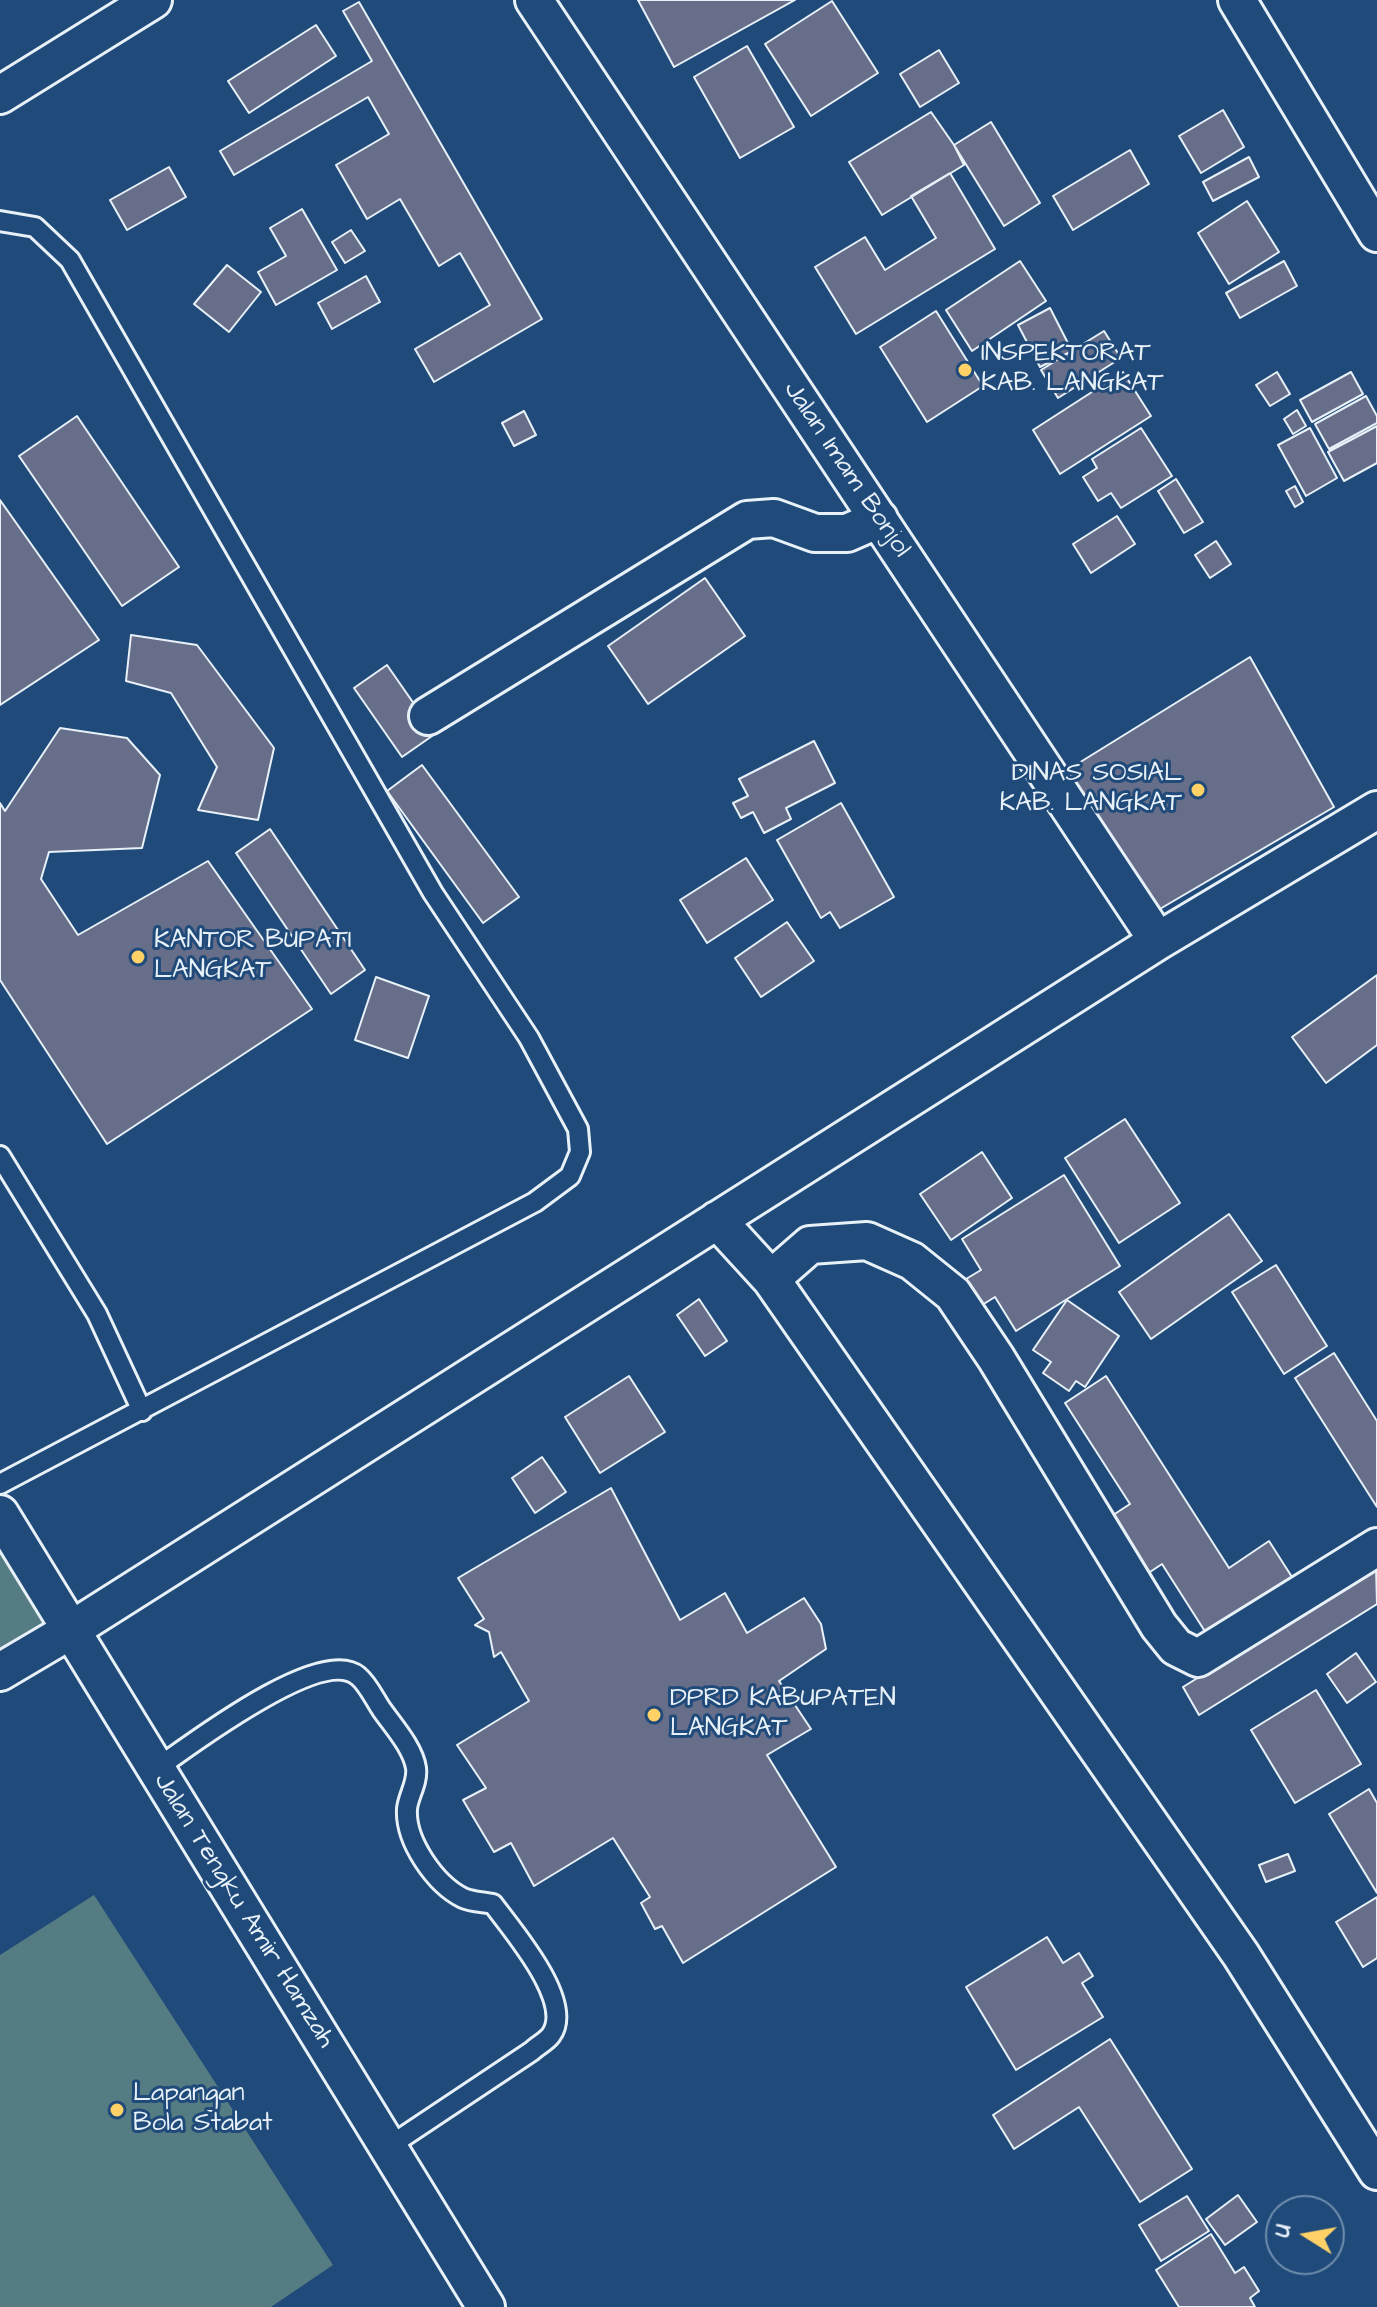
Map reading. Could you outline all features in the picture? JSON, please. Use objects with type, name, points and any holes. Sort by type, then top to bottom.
[{"type":"street","points":[[0,95],[153,0]]},
{"type":"street","name":"Jalan Imam Bonjol","points":[[534,0],[1158,941]]},
{"type":"street","points":[[1237,0],[1377,233]]},
{"type":"street","points":[[428,716],[747,520],[774,518],[815,533],[847,533],[879,519]]},
{"type":"street","points":[[0,1672],[1158,941],[1377,810]]},
{"type":"street","points":[[717,1220],[771,1279],[1241,1955],[1377,2171]]},
{"type":"street","points":[[771,1279],[810,1245],[867,1241],[912,1261],[953,1294],[996,1358],[1159,1626],[1176,1647],[1198,1658],[1377,1547]]},
{"type":"street","name":"Jalan Tengku Amir Hamzah","points":[[0,1514],[486,2307]]},
{"type":"lane","points":[[0,221],[35,227],[70,260],[433,893],[529,1038],[578,1129],[580,1152],[570,1176],[535,1202],[0,1484]]},
{"type":"lane","points":[[0,1156],[97,1314],[142,1411]]},
{"type":"lane","points":[[156,1769],[263,1696],[323,1670],[340,1669],[357,1675],[404,1741],[416,1768],[414,1788],[406,1807],[408,1832],[430,1868],[450,1890],[465,1899],[493,1904],[547,1978],[556,2015],[552,2034],[532,2051],[388,2147]]},
{"type":"green space","points":[[0,1530],[59,1627],[0,1662]]},
{"type":"green space","name":"Lapangan Bola Stabat","points":[[94,1895],[333,2265],[271,2307],[0,2307],[0,1955]]},
{"type":"building","points":[[638,0],[795,0],[674,67]]},
{"type":"building","points":[[832,1],[878,73],[811,116],[765,44]]},
{"type":"building","points":[[359,2],[542,319],[434,382],[415,349],[490,305],[460,253],[439,266],[400,199],[367,219],[336,165],[389,134],[368,97],[234,175],[220,151],[372,61],[343,11]]},
{"type":"building","points":[[316,25],[336,56],[249,113],[228,81]]},
{"type":"building","points":[[747,46],[794,127],[740,158],[694,77]]},
{"type":"building","points":[[939,50],[959,83],[920,107],[900,74]]},
{"type":"building","points":[[1223,110],[1244,147],[1201,173],[1179,136]]},
{"type":"building","points":[[931,112],[964,165],[882,215],[849,162]]},
{"type":"building","points":[[991,122],[1040,203],[1004,226],[954,145]]},
{"type":"building","points":[[1130,150],[1149,184],[1073,230],[1053,196]]},
{"type":"building","points":[[1249,157],[1259,177],[1213,201],[1203,182]]},
{"type":"building","points":[[169,167],[186,197],[127,230],[110,200]]},
{"type":"building","points":[[950,173],[995,249],[856,334],[815,267],[865,237],[885,270],[936,238],[911,196]]},
{"type":"building","points":[[1247,201],[1279,252],[1229,284],[1198,233]]},
{"type":"building","points":[[302,209],[337,270],[276,305],[258,272],[286,256],[270,228]]},
{"type":"building","points":[[351,230],[365,251],[345,263],[332,242]]},
{"type":"building","points":[[1020,261],[1046,301],[972,351],[946,310]]},
{"type":"building","points":[[1284,261],[1297,286],[1240,318],[1226,293]]},
{"type":"building","points":[[227,265],[261,292],[229,332],[194,304]]},
{"type":"building","points":[[366,276],[380,302],[332,329],[318,303]]},
{"type":"building","points":[[1050,308],[1072,351],[1040,367],[1018,325]]},
{"type":"building","points":[[936,311],[983,386],[927,422],[880,347]]},
{"type":"building","points":[[1104,331],[1121,358],[1058,398],[1041,370]]},
{"type":"building","points":[[1123,372],[1151,416],[1060,474],[1033,430]]},
{"type":"building","points":[[1277,372],[1290,394],[1270,406],[1256,385]]},
{"type":"building","points":[[1351,372],[1363,394],[1312,422],[1300,400]]},
{"type":"building","points":[[1366,396],[1377,416],[1377,423],[1329,449],[1315,424]]},
{"type":"building","points":[[1297,410],[1306,426],[1293,434],[1284,419]]},
{"type":"building","points":[[524,411],[536,435],[514,446],[502,423]]},
{"type":"building","points":[[77,416],[179,567],[122,606],[19,456]]},
{"type":"building","points":[[1377,426],[1377,463],[1344,481],[1328,452]]},
{"type":"building","points":[[1141,428],[1172,476],[1121,508],[1111,493],[1098,501],[1083,477],[1097,468],[1092,459]]},
{"type":"building","points":[[1310,428],[1337,478],[1306,496],[1278,445]]},
{"type":"building","points":[[1176,479],[1203,522],[1184,533],[1158,491]]},
{"type":"building","points":[[1295,486],[1303,502],[1295,507],[1286,491]]},
{"type":"building","points":[[0,500],[99,640],[0,705]]},
{"type":"building","points":[[1117,516],[1135,544],[1091,573],[1073,544]]},
{"type":"building","points":[[1216,541],[1231,564],[1210,578],[1195,555]]},
{"type":"building","points":[[705,578],[745,636],[648,704],[608,646]]},
{"type":"building","points":[[131,635],[197,645],[274,748],[258,820],[198,810],[217,767],[171,693],[126,681]]},
{"type":"building","name":"DINAS SOSIAL KAB. LANGKAT","points":[[1250,657],[1334,807],[1153,913],[1061,774]]},
{"type":"building","points":[[387,665],[435,734],[402,757],[354,688]]},
{"type":"building","name":"KANTOR BUPATI LANGKAT","points":[[60,728],[127,738],[160,775],[142,848],[49,852],[41,879],[78,935],[208,861],[312,1009],[107,1144],[0,980],[0,803],[5,811]]},
{"type":"building","points":[[814,741],[835,783],[786,808],[791,819],[764,833],[753,812],[741,818],[733,803],[748,796],[739,779]]},
{"type":"building","points":[[422,765],[519,897],[483,923],[387,791]]},
{"type":"building","points":[[841,803],[894,897],[840,928],[830,912],[821,918],[777,840]]},
{"type":"building","points":[[270,829],[365,970],[331,994],[236,853]]},
{"type":"building","points":[[746,858],[773,900],[707,943],[680,900]]},
{"type":"building","points":[[787,922],[814,961],[761,997],[735,958]]},
{"type":"building","points":[[1377,975],[1377,1045],[1326,1083],[1292,1037]]},
{"type":"building","points":[[376,977],[429,996],[408,1058],[355,1040]]},
{"type":"building","points":[[1125,1119],[1180,1203],[1119,1243],[1065,1158]]},
{"type":"building","points":[[982,1152],[1012,1198],[951,1240],[920,1194]]},
{"type":"building","points":[[1064,1175],[1120,1266],[1016,1331],[995,1297],[982,1305],[966,1279],[981,1270],[962,1239]]},
{"type":"building","points":[[1229,1214],[1262,1261],[1151,1339],[1119,1292]]},
{"type":"building","points":[[1276,1265],[1327,1346],[1284,1374],[1232,1292]]},
{"type":"building","points":[[699,1299],[727,1341],[705,1356],[677,1315]]},
{"type":"building","points":[[1067,1300],[1119,1336],[1085,1387],[1076,1381],[1069,1391],[1043,1373],[1051,1362],[1033,1350]]},
{"type":"building","points":[[1334,1353],[1377,1421],[1377,1507],[1295,1378]]},
{"type":"building","points":[[629,1376],[665,1432],[600,1473],[565,1417]]},
{"type":"building","points":[[1106,1376],[1229,1568],[1269,1541],[1299,1588],[1213,1644],[1162,1564],[1144,1576],[1107,1519],[1130,1504],[1065,1403]]},
{"type":"building","points":[[542,1457],[566,1492],[535,1513],[512,1478]]},
{"type":"building","name":"DPRD KABUPATEN LANGKAT","points":[[611,1488],[680,1620],[725,1593],[747,1633],[804,1598],[821,1624],[826,1649],[779,1681],[811,1729],[767,1755],[836,1867],[683,1963],[662,1926],[655,1929],[641,1903],[650,1897],[613,1838],[534,1886],[511,1843],[494,1852],[463,1800],[486,1788],[457,1745],[529,1701],[501,1652],[494,1657],[489,1632],[475,1625],[484,1619],[458,1578]]},
{"type":"building","points":[[1376,1567],[1377,1604],[1199,1715],[1183,1687]]},
{"type":"building","points":[[1356,1653],[1376,1682],[1347,1703],[1327,1674]]},
{"type":"building","points":[[1316,1690],[1361,1764],[1295,1803],[1251,1730]]},
{"type":"building","points":[[1369,1789],[1377,1803],[1377,1893],[1329,1814]]},
{"type":"building","points":[[1288,1854],[1295,1871],[1266,1882],[1259,1865]]},
{"type":"building","points":[[1377,1897],[1377,1958],[1363,1967],[1336,1922]]},
{"type":"building","points":[[1047,1937],[1063,1963],[1079,1953],[1093,1976],[1082,1983],[1103,2017],[1016,2070],[966,1987]]},
{"type":"building","points":[[1110,2039],[1192,2169],[1140,2202],[1079,2107],[1014,2149],[993,2115]]},
{"type":"building","points":[[1238,2195],[1257,2222],[1225,2245],[1206,2219]]},
{"type":"building","points":[[1187,2196],[1209,2231],[1161,2261],[1139,2225]]},
{"type":"building","points":[[1211,2234],[1235,2273],[1244,2267],[1259,2291],[1250,2298],[1255,2307],[1179,2307],[1156,2270]]},
{"type":"place","name":"INSPEKTORAT KAB. LANGKAT","points":[[965,370]]},
{"type":"place","name":"DINAS SOSIAL KAB. LANGKAT","points":[[1198,790]]},
{"type":"place","name":"KANTOR BUPATI LANGKAT","points":[[138,957]]},
{"type":"place","name":"DPRD KABUPATEN LANGKAT","points":[[654,1715]]},
{"type":"place","name":"Lapangan Bola Stabat","points":[[117,2110]]}]
